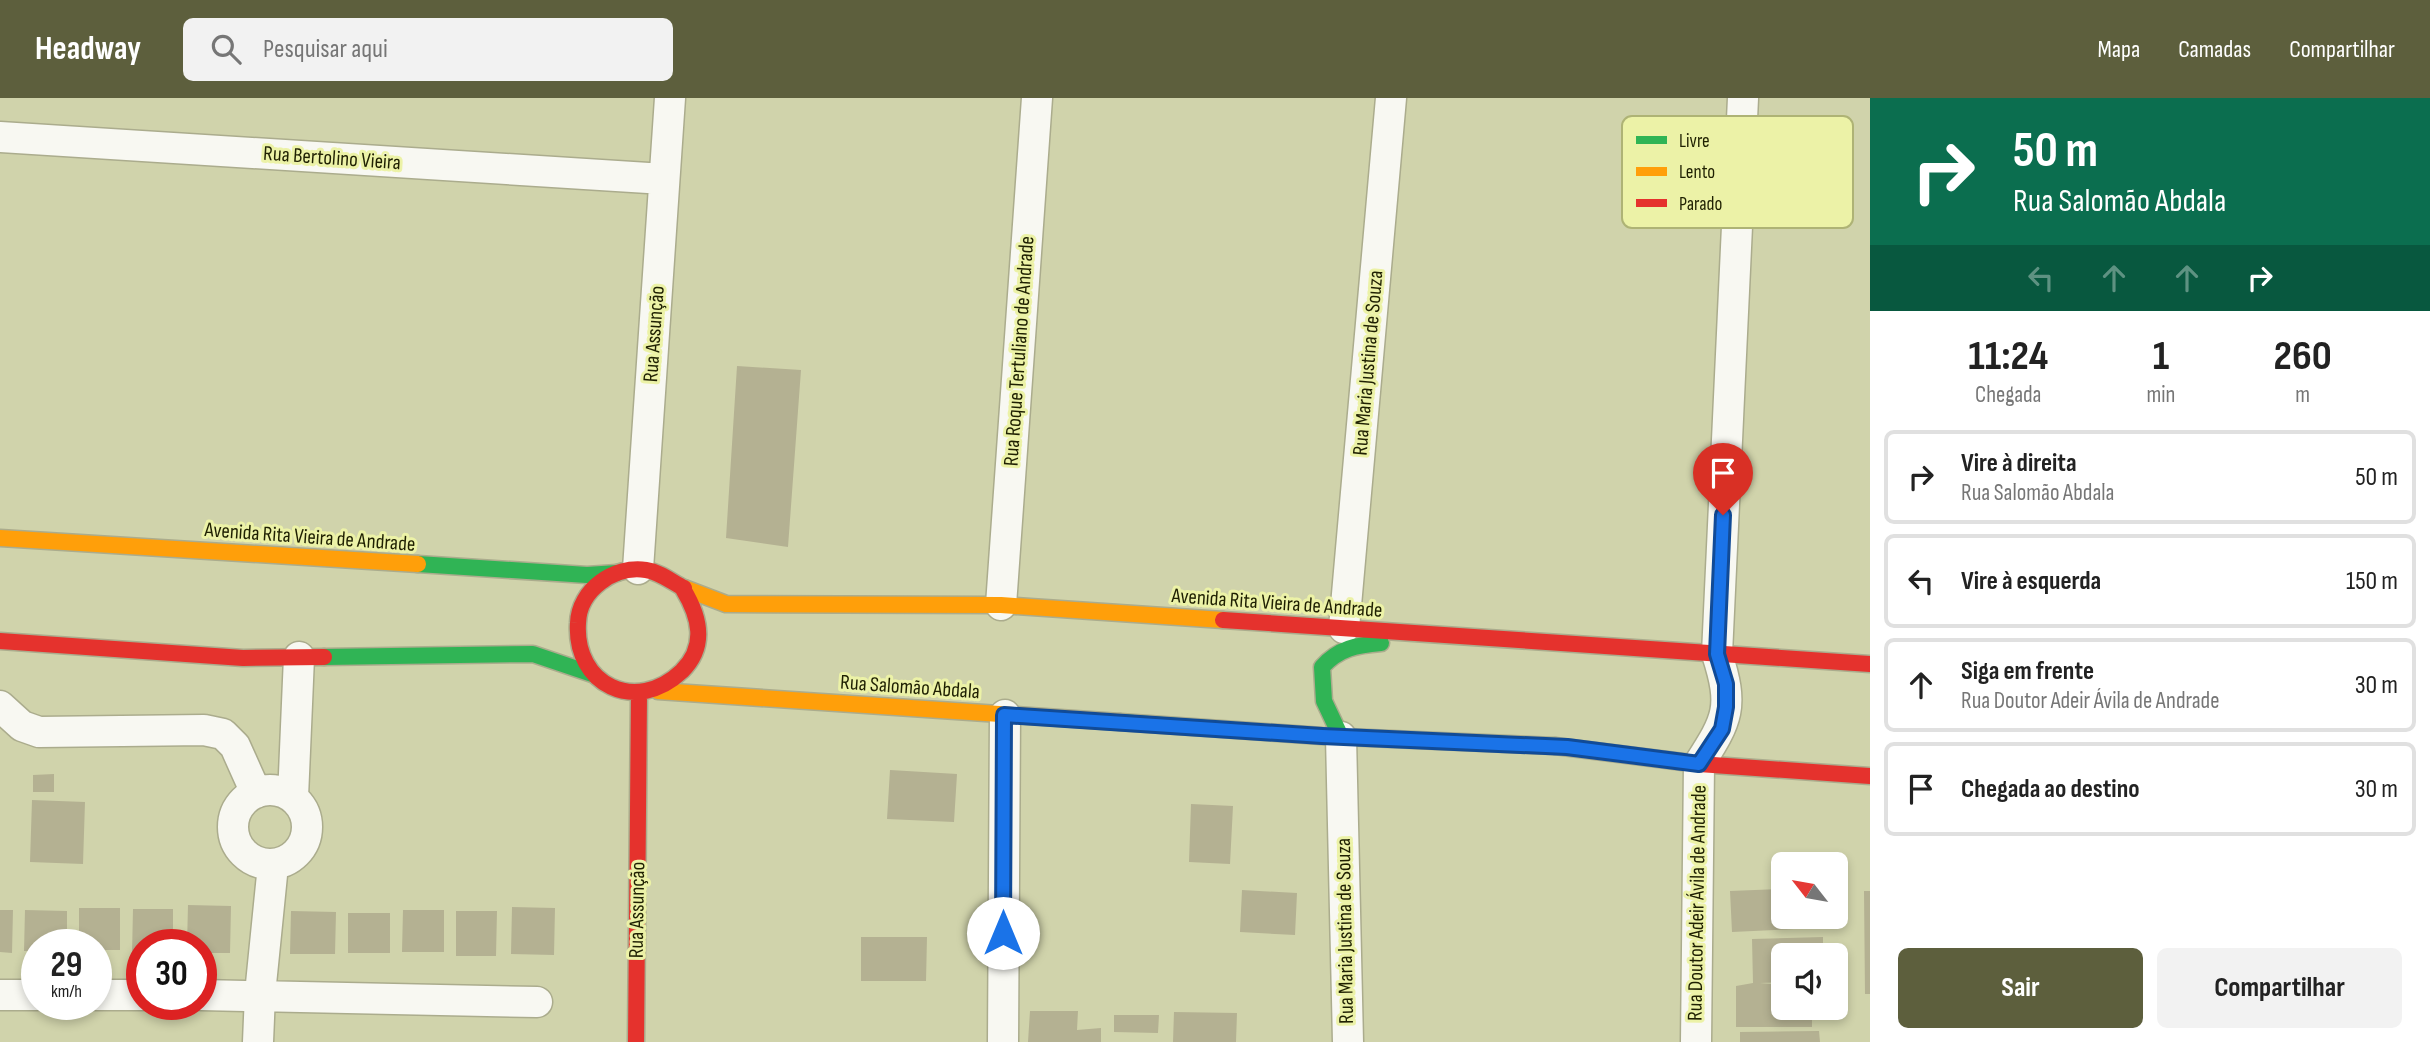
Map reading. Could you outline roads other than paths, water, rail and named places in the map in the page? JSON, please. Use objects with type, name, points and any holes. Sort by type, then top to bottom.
[{"type":"street","name":"Rua Assunção","points":[[627,571],[670,98]]},
{"type":"street","name":"Rua Roque Tertuliano de Andrade","points":[[1001,605],[1037,98]]},
{"type":"street","name":"Rua Maria Justina de Souza","points":[[1344,628],[1391,98]]},
{"type":"street","points":[[1741,116],[1742,98]]},
{"type":"street","name":"Rua Bertolino Vieira","points":[[0,137],[664,179]]},
{"type":"street","points":[[1699,764],[1722,729],[1726,707],[1726,684],[1717,654],[1736,228]]},
{"type":"street","name":"Avenida Rita Vieira de Andrade","points":[[0,538],[587,575],[627,571]]},
{"type":"street","points":[[0,641],[243,658],[533,654],[592,674],[610,688],[639,694],[658,691],[680,677],[694,657],[700,633],[696,610],[683,589],[665,575],[627,571],[595,585],[581,605],[575,629],[579,653],[592,674]]},
{"type":"street","name":"Avenida Rita Vieira de Andrade","points":[[683,589],[726,604],[1001,605],[1870,664]]},
{"type":"street","points":[[1341,737],[1324,701],[1322,667],[1331,656],[1342,648],[1357,644],[1453,636]]},
{"type":"street","points":[[293,797],[299,657]]},
{"type":"street","name":"Rua Salomão Abdala","points":[[658,691],[1341,737],[1567,747],[1699,764],[1870,776]]},
{"type":"street","name":"Rua Assunção","points":[[636,1042],[639,694]]},
{"type":"street","points":[[0,706],[22,726],[39,732],[204,730],[223,734],[235,746],[256,793]]},
{"type":"street","points":[[1003,1042],[1004,715]]},
{"type":"street","name":"Rua Maria Justina de Souza","points":[[1341,737],[1348,1042]]},
{"type":"street","name":"Rua Doutor Adeir Ávila de Andrade","points":[[1696,1042],[1699,764]]},
{"type":"street","points":[[268,790],[281,791],[293,797],[302,807],[307,819],[308,832],[304,845],[296,855],[285,862],[260,864],[248,858],[239,848],[234,836],[233,823],[237,810],[245,800],[268,790]]},
{"type":"street","points":[[258,1042],[272,865]]},
{"type":"street","points":[[0,995],[21,995]]},
{"type":"street","points":[[217,995],[537,1002]]}]
